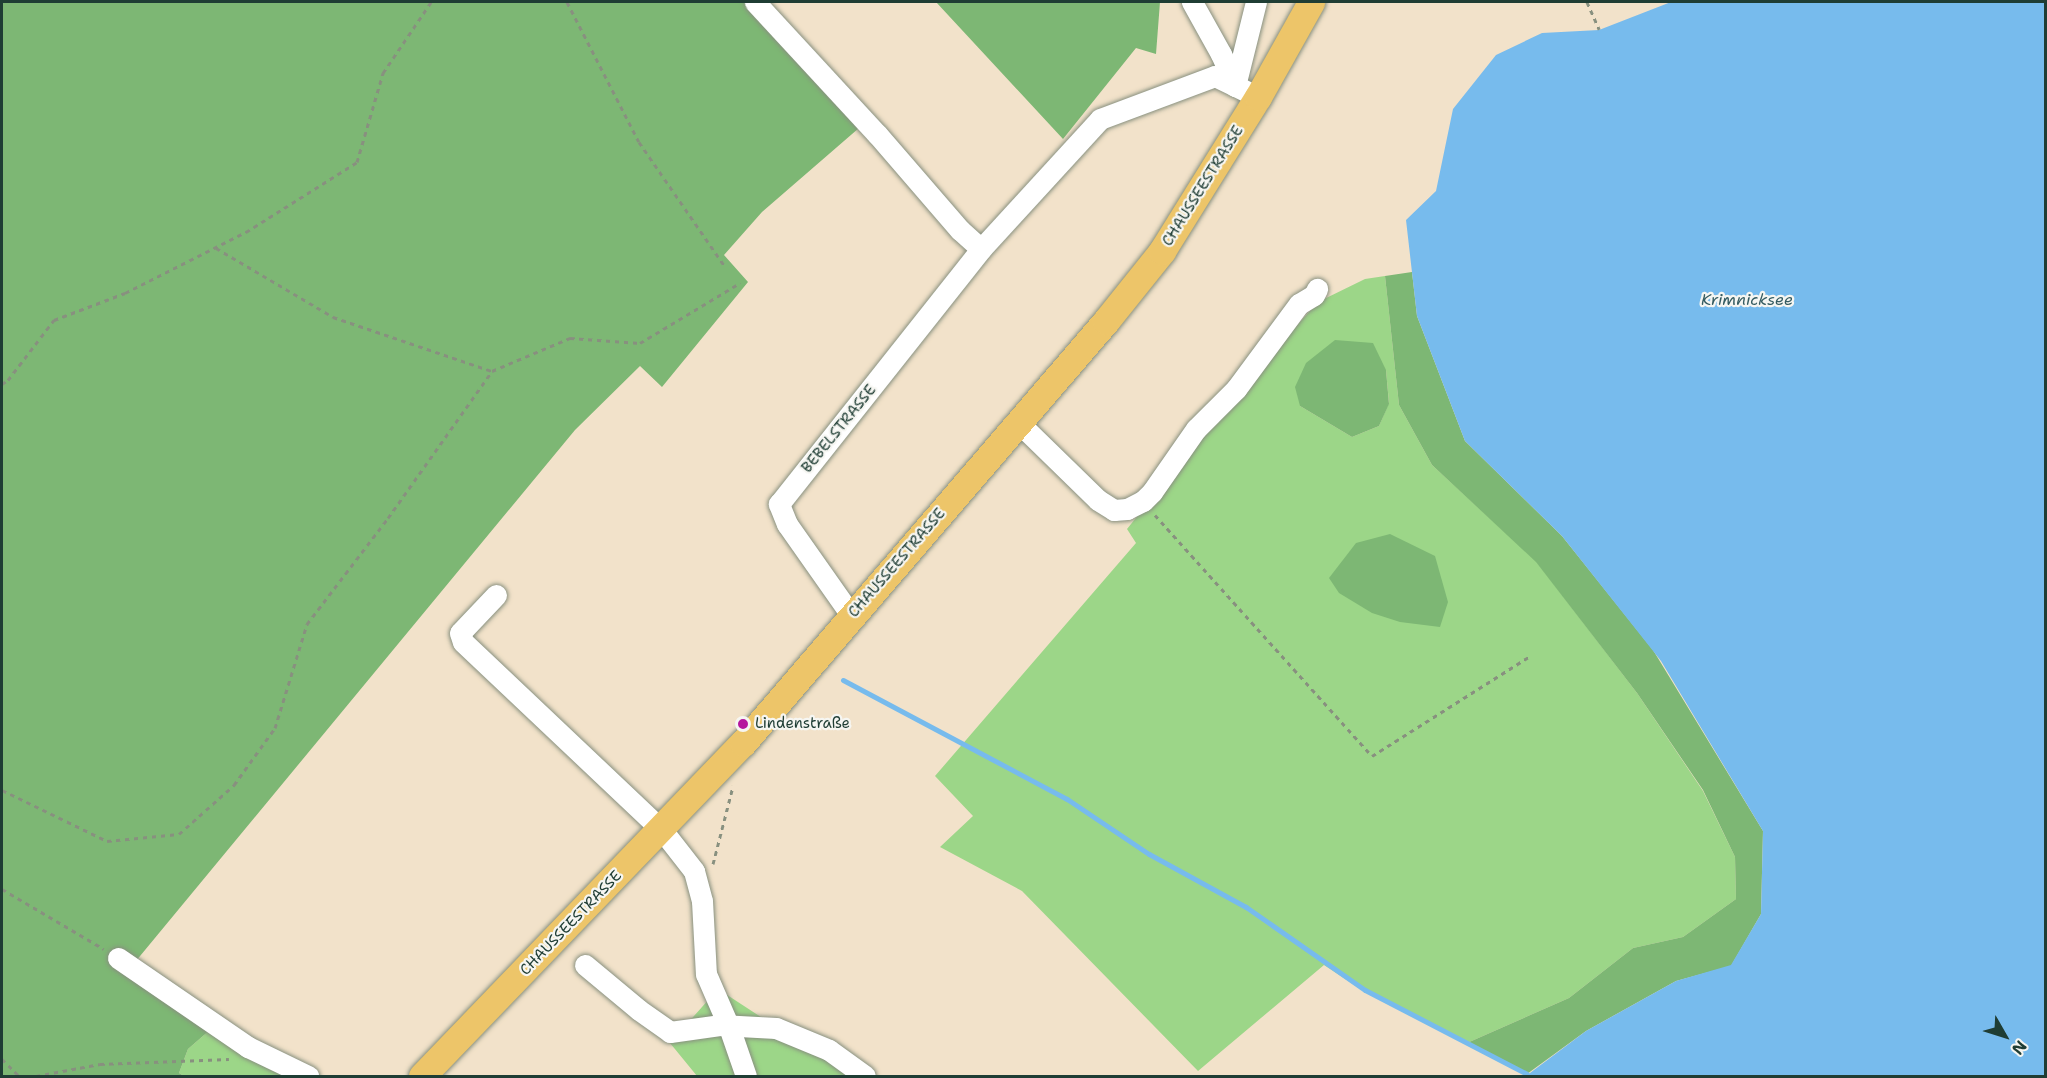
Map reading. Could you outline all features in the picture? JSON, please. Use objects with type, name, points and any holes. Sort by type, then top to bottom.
[{"type":"main road","name":"CHAUSSEESTRASSE","points":[[422,1077],[662,830],[743,743],[1106,321],[1162,251],[1247,91],[1305,5]]},
{"type":"street","points":[[755,2],[878,134],[960,230],[981,249]]},
{"type":"street","points":[[1192,2],[1221,54],[1247,91]]},
{"type":"street","points":[[1247,91],[1256,2]]},
{"type":"street","name":"BEBELSTRASSE","points":[[852,615],[788,524],[779,504],[981,249],[1100,119],[1215,76],[1247,91]]},
{"type":"street","points":[[1019,423],[1098,501],[1114,510],[1126,509],[1143,501],[1196,429],[1236,389],[1299,304],[1314,295],[1317,289]]},
{"type":"street","points":[[496,595],[460,633],[463,642],[662,830],[694,871],[702,901],[706,974],[729,1027],[746,1077]]},
{"type":"street","points":[[118,958],[248,1047],[308,1077]]},
{"type":"street","points":[[585,964],[639,1011],[670,1032],[720,1025],[776,1028],[803,1037],[829,1050],[865,1077]]},
{"type":"path","points":[[2,384],[8,380],[54,320],[125,293],[216,248],[246,232],[357,162],[383,73],[431,2]]},
{"type":"path","points":[[567,2],[639,142],[724,266]]},
{"type":"path","points":[[1587,2],[1599,28]]},
{"type":"path","points":[[216,248],[333,317],[492,371]]},
{"type":"path","points":[[2,790],[107,840],[179,834],[234,785],[275,728],[307,624],[388,518],[492,371],[570,338],[640,343],[740,284]]},
{"type":"path","points":[[1143,501],[1372,756],[1530,656]]},
{"type":"path","points":[[702,901],[733,784]]},
{"type":"path","points":[[2,889],[118,958]]},
{"type":"path","points":[[36,1077],[100,1064],[267,1056]]},
{"type":"path","points":[[2,1059],[19,1077]]},
{"type":"green space","points":[[2,2],[745,2],[859,128],[762,212],[724,255],[748,282],[662,387],[640,366],[575,430],[126,973],[211,1029],[188,1049],[179,1073],[184,1076],[2,1076]]},
{"type":"green space","points":[[936,2],[1160,2],[1156,54],[1136,48],[1063,139]]},
{"type":"green space","points":[[1412,272],[1417,316],[1465,441],[1562,536],[1653,650],[1763,831],[1761,914],[1731,966],[1676,981],[1586,1031],[1527,1074],[1467,1043],[1569,998],[1633,948],[1683,937],[1736,899],[1735,857],[1703,790],[1637,693],[1536,562],[1432,465],[1399,405],[1385,276]]},
{"type":"green space","points":[[1385,276],[1399,405],[1432,465],[1536,561],[1637,693],[1703,791],[1735,857],[1736,899],[1683,937],[1633,948],[1569,998],[1467,1043],[1365,992],[1324,965],[1198,1071],[1022,891],[940,847],[973,816],[935,776],[1136,543],[1127,529],[1238,391],[1318,302],[1365,279]],"holes":[[[1386,370],[1389,403],[1379,426],[1352,437],[1300,406]]]},
{"type":"green space","points":[[1335,340],[1373,343],[1386,370],[1389,404],[1379,426],[1352,437],[1300,406],[1295,387],[1306,363]]},
{"type":"green space","points":[[1390,534],[1435,556],[1448,602],[1440,627],[1400,622],[1372,613],[1339,593],[1329,578],[1356,543]]},
{"type":"green space","points":[[718,989],[855,1076],[697,1076],[670,1043]]},
{"type":"green space","points":[[211,1029],[297,1076],[184,1076],[179,1073],[188,1049]]},
{"type":"water","name":"Krimnicksee","points":[[1671,2],[2045,2],[2045,1076],[1526,1076],[1586,1031],[1676,981],[1731,965],[1761,914],[1763,831],[1661,661],[1562,536],[1465,441],[1417,316],[1406,220],[1436,191],[1453,109],[1496,55],[1542,33],[1599,30]]},
{"type":"waterway","points":[[843,680],[1067,799],[1149,854],[1246,907],[1365,990],[1527,1074]]},
{"type":"place","name":"Lindenstraße","points":[[743,724]]}]
